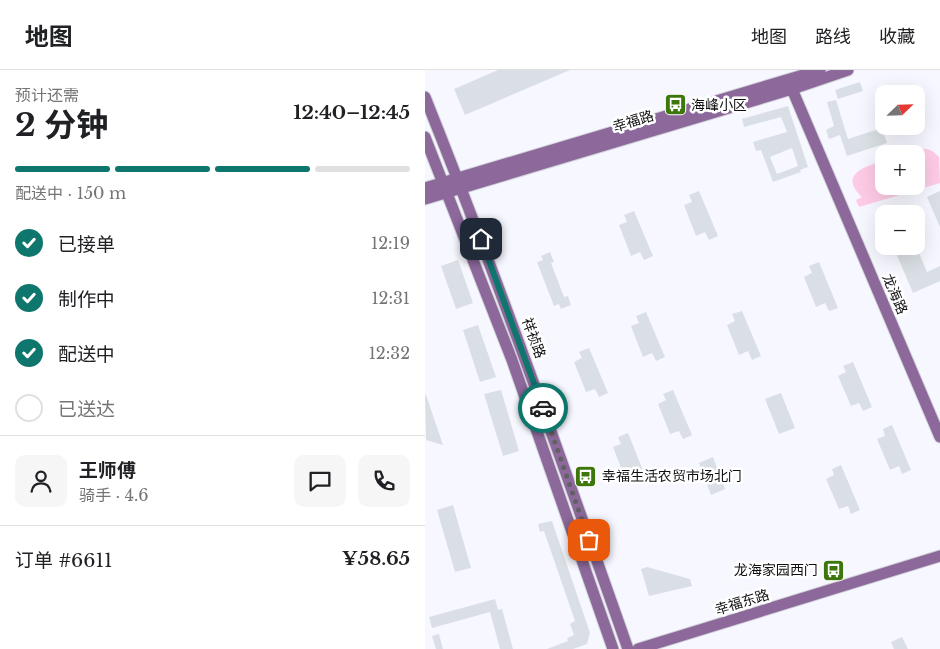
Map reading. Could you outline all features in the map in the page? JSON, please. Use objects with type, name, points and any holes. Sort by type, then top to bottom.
[{"type":"street","name":"幸福路","points":[[790,85],[820,70]]},
{"type":"street","name":"幸福路","points":[[425,188],[445,187],[460,183],[790,85],[849,70]]},
{"type":"street","name":"龙海路","points":[[790,85],[940,437]]},
{"type":"street","name":"祥祯路","points":[[425,97],[460,183],[525,358],[627,649]]},
{"type":"street","name":"祥祯路","points":[[425,137],[512,360],[613,649]]},
{"type":"street","name":"幸福路","points":[[425,199],[445,187]]},
{"type":"street","name":"幸福东路","points":[[638,649],[940,556]]},
{"type":"shaded area","points":[[925,149],[931,150],[939,157],[940,183],[925,187]]},
{"type":"shaded area","points":[[875,164],[875,195],[900,195],[859,207],[856,200],[862,197],[855,189],[854,177],[857,172]]},
{"type":"building","points":[[498,70],[570,70],[465,115],[454,89]]},
{"type":"building","points":[[860,82],[863,91],[838,99],[835,90]]},
{"type":"building","points":[[836,100],[848,139],[875,130],[875,135],[884,135],[887,143],[875,145],[875,147],[847,156],[840,135],[829,139],[826,130],[834,126],[827,102]]},
{"type":"building","points":[[788,106],[808,167],[800,170],[801,172],[773,182],[761,150],[756,151],[753,142],[787,132],[781,117],[744,127],[742,119]],"holes":[[[792,148],[798,166],[777,174],[770,157]]]},
{"type":"building","points":[[699,191],[718,236],[709,240],[705,232],[696,236],[684,205],[692,202],[689,195]]},
{"type":"building","points":[[940,191],[940,227],[927,197]]},
{"type":"building","points":[[634,211],[653,256],[644,260],[640,252],[631,256],[619,225],[627,222],[624,215]]},
{"type":"building","points":[[550,252],[554,262],[551,263],[564,297],[568,296],[571,305],[561,309],[559,304],[554,306],[537,262],[543,260],[541,256]]},
{"type":"building","points":[[897,255],[920,255],[927,272],[940,266],[940,281],[913,293]]},
{"type":"building","points":[[458,260],[473,303],[456,309],[441,266]]},
{"type":"building","points":[[819,262],[838,308],[829,311],[825,303],[816,307],[804,277],[812,273],[809,266]]},
{"type":"building","points":[[742,311],[761,356],[752,360],[748,351],[739,355],[727,325],[735,321],[732,314]]},
{"type":"building","points":[[646,312],[665,357],[656,361],[652,353],[643,357],[631,326],[639,323],[636,316]]},
{"type":"building","points":[[478,325],[496,377],[480,382],[463,330]]},
{"type":"building","points":[[589,348],[608,393],[599,397],[595,389],[586,392],[574,362],[582,358],[579,352]]},
{"type":"building","points":[[853,362],[872,407],[863,411],[859,403],[851,406],[838,376],[846,372],[843,366]]},
{"type":"building","points":[[501,390],[519,451],[503,456],[484,394]]},
{"type":"building","points":[[673,390],[692,435],[683,439],[679,431],[670,434],[658,404],[666,400],[663,394]]},
{"type":"building","points":[[781,393],[795,428],[779,434],[765,399]]},
{"type":"building","points":[[426,395],[443,445],[426,440]]},
{"type":"building","points":[[892,425],[911,470],[902,474],[899,466],[890,470],[877,439],[885,436],[883,429]]},
{"type":"building","points":[[628,433],[646,478],[637,482],[634,474],[625,478],[613,447],[621,444],[618,437]]},
{"type":"building","points":[[713,457],[725,489],[711,495],[699,463]]},
{"type":"building","points":[[841,465],[860,510],[851,514],[848,506],[839,509],[826,479],[834,475],[832,469]]},
{"type":"building","points":[[453,505],[471,568],[455,572],[437,510]]},
{"type":"building","points":[[552,521],[590,633],[587,644],[573,649],[547,649],[568,641],[567,638],[574,635],[570,624],[575,621],[544,531],[540,532],[538,524]]},
{"type":"building","points":[[647,567],[690,579],[692,586],[649,596],[641,569]]},
{"type":"building","points":[[495,599],[498,610],[502,609],[513,649],[500,649],[490,612],[432,628],[429,617]]},
{"type":"building","points":[[439,634],[443,649],[436,649],[432,636]]},
{"type":"building","points":[[902,637],[908,649],[894,649],[891,642]]},
{"type":"way so far","points":[[543,408],[589,540]]},
{"type":"place","name":"海峰小区","points":[[675,105]]},
{"type":"place","name":"幸福生活农贸市场北门","points":[[586,476]]},
{"type":"place","name":"龙海家园西门","points":[[834,570]]},
{"type":"route","points":[[481,239],[543,408]]}]
